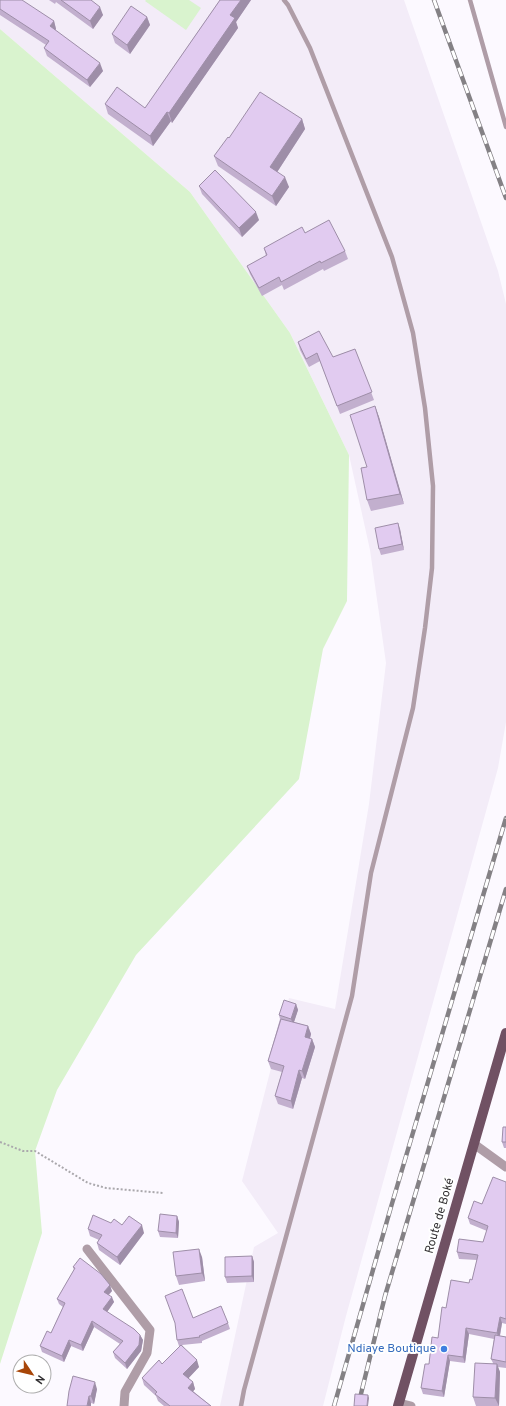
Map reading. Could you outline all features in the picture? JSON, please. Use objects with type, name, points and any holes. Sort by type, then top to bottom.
[{"type":"main road","name":"Route de Boké","points":[[398,1405],[506,1033]]},
{"type":"street","points":[[474,1144],[506,1167]]},
{"type":"street","points":[[86,1249],[150,1330],[146,1353],[125,1392],[124,1406]]},
{"type":"street","points":[[398,1405],[411,1406]]},
{"type":"lane","points":[[241,1406],[244,1390],[352,996],[371,873],[412,708],[425,628],[432,568],[433,486],[425,408],[413,333],[392,257],[310,48],[284,0]]},
{"type":"lane","points":[[470,0],[506,126]]},
{"type":"path","points":[[0,1142],[23,1151],[35,1152],[88,1183],[106,1188],[163,1193]]},
{"type":"shaded area","points":[[0,0],[404,0],[498,271],[506,304],[506,722],[498,768],[346,1316],[323,1406],[220,1406],[254,1247],[278,1233],[242,1181],[289,998],[335,1009],[369,804],[386,663],[370,550],[349,455],[290,333],[190,192],[0,29]]},
{"type":"green space","points":[[189,0],[201,8],[186,30],[145,1]]},
{"type":"green space","points":[[0,29],[190,192],[290,333],[349,455],[347,601],[323,649],[299,779],[136,955],[57,1090],[35,1151],[42,1233],[0,1364]]},
{"type":"building","points":[[0,0],[22,0],[54,21],[50,26],[100,63],[87,80],[44,48],[49,41],[0,9]]},
{"type":"building","points":[[61,0],[91,0],[100,7],[90,21]]},
{"type":"building","points":[[220,0],[241,0],[230,15],[235,18],[169,113],[167,112],[150,136],[105,104],[117,87],[145,108]]},
{"type":"building","points":[[131,6],[147,17],[127,45],[112,34]]},
{"type":"building","points":[[260,92],[302,119],[270,167],[285,177],[272,196],[214,156],[228,137],[229,138]]},
{"type":"building","points":[[215,170],[256,212],[239,228],[199,186]]},
{"type":"building","points":[[329,220],[345,251],[321,263],[320,261],[281,282],[279,277],[259,288],[247,266],[267,255],[264,248],[302,227],[305,233]]},
{"type":"building","points":[[319,331],[333,357],[355,349],[372,392],[337,406],[317,353],[306,359],[298,342]]},
{"type":"building","points":[[375,406],[400,494],[367,500],[361,468],[367,467],[350,415]]},
{"type":"building","points":[[398,523],[402,544],[379,549],[375,528]]},
{"type":"building","points":[[284,1000],[296,1004],[291,1019],[279,1015]]},
{"type":"building","points":[[281,1019],[308,1026],[305,1037],[312,1039],[302,1071],[299,1070],[291,1101],[275,1096],[284,1066],[268,1061]]},
{"type":"building","points":[[503,1127],[506,1127],[506,1142],[502,1142]]},
{"type":"building","points":[[493,1177],[506,1182],[506,1319],[500,1317],[497,1333],[466,1328],[463,1357],[448,1355],[442,1391],[421,1388],[425,1364],[429,1364],[432,1337],[438,1338],[442,1307],[446,1308],[451,1280],[469,1283],[470,1279],[472,1280],[478,1255],[457,1252],[459,1239],[483,1242],[488,1226],[468,1218],[474,1201],[482,1204]]},
{"type":"building","points":[[160,1214],[177,1216],[176,1233],[158,1231]]},
{"type":"building","points":[[93,1215],[111,1223],[114,1219],[122,1225],[129,1216],[142,1225],[117,1257],[97,1243],[102,1235],[88,1229]]},
{"type":"building","points":[[199,1249],[202,1273],[176,1276],[173,1252]]},
{"type":"building","points":[[252,1256],[252,1276],[225,1277],[225,1257]]},
{"type":"building","points":[[80,1258],[101,1274],[110,1285],[104,1292],[112,1297],[103,1309],[134,1329],[140,1335],[139,1345],[125,1363],[113,1352],[123,1341],[92,1321],[81,1345],[69,1340],[62,1356],[40,1346],[47,1331],[51,1333],[65,1303],[57,1299],[75,1268],[73,1267]]},
{"type":"building","points":[[182,1289],[193,1318],[221,1306],[228,1323],[199,1336],[200,1337],[177,1340],[175,1323],[165,1296]]},
{"type":"building","points":[[495,1335],[506,1337],[506,1362],[491,1359]]},
{"type":"building","points":[[181,1345],[197,1360],[183,1374],[193,1382],[188,1388],[211,1406],[170,1406],[155,1394],[157,1392],[142,1378],[159,1360],[162,1364]]},
{"type":"building","points":[[475,1363],[497,1364],[495,1398],[473,1397]]},
{"type":"building","points":[[73,1376],[95,1382],[91,1396],[89,1396],[87,1406],[67,1406]]},
{"type":"building","points":[[355,1394],[368,1395],[367,1406],[354,1406]]},
{"type":"railway","points":[[434,0],[506,198]]},
{"type":"railway","points":[[334,1406],[506,818]]},
{"type":"railway","points":[[358,1406],[385,1296],[506,889]]},
{"type":"place","name":"Ndiaye Boutique","points":[[444,1349]]}]
